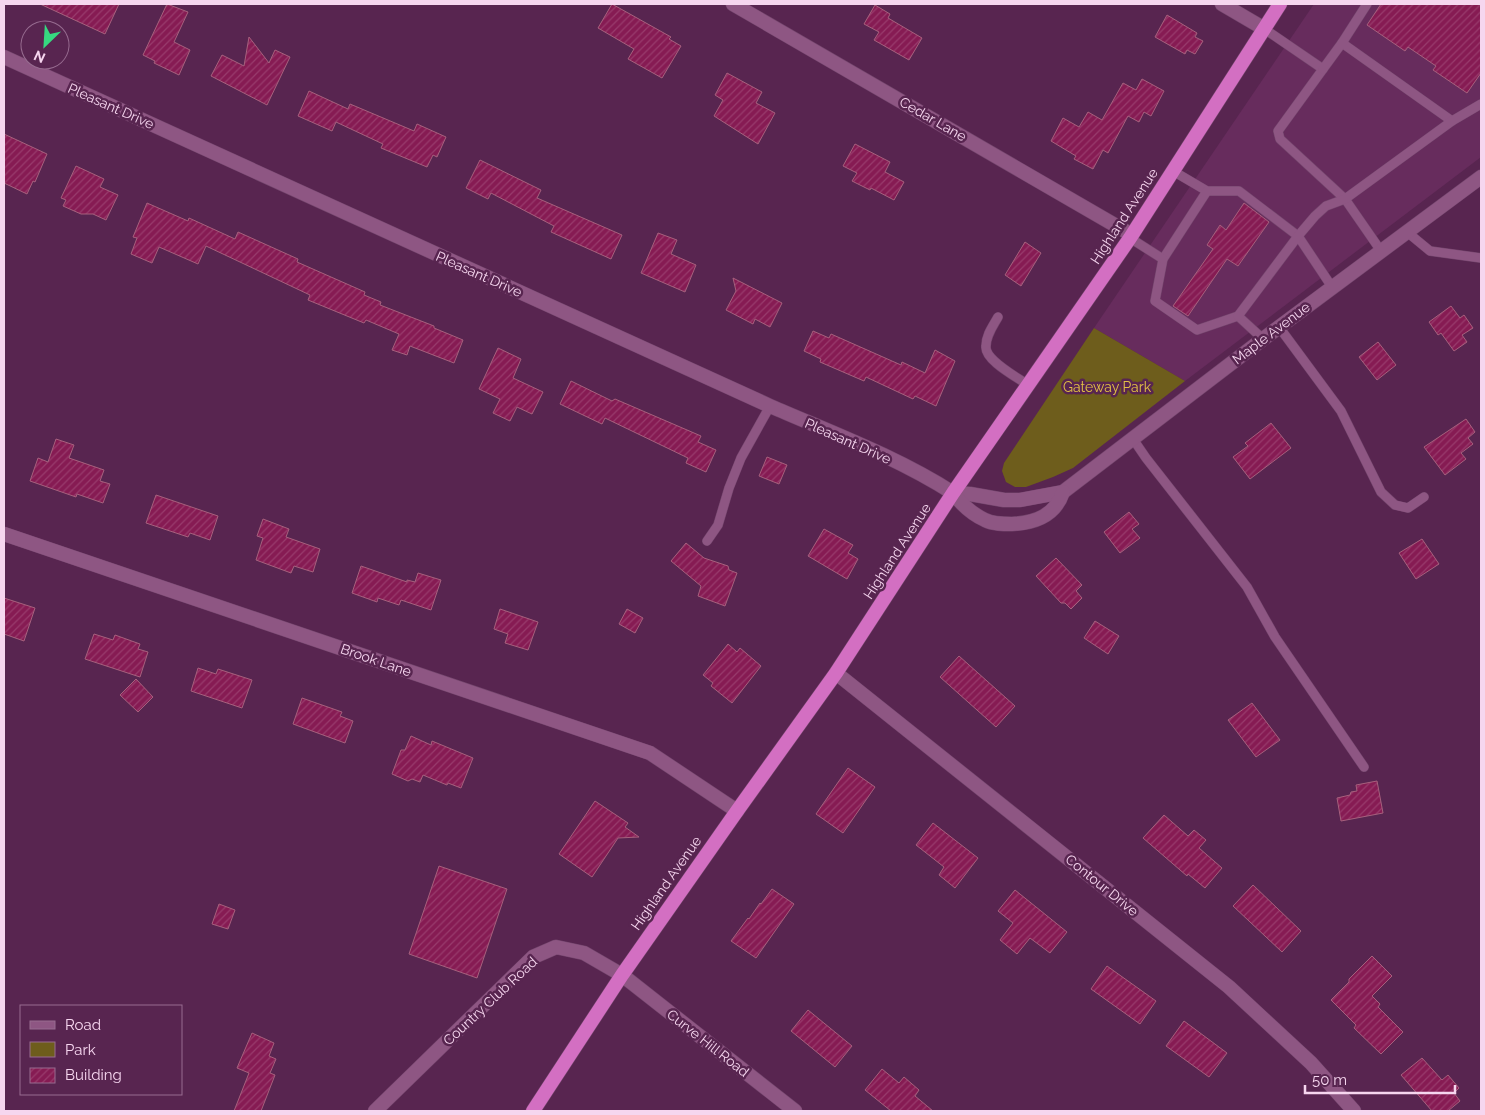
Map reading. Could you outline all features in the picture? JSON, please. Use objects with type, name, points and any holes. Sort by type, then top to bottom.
[{"type":"highway","name":"Highland Avenue","points":[[533,1111],[622,975],[736,811],[836,674],[954,493],[1131,236],[1280,4]]},
{"type":"street","name":"Cedar Lane","points":[[733,4],[1131,236]]},
{"type":"street","points":[[1222,4],[1263,28]]},
{"type":"street","name":"Pleasant Drive","points":[[4,57],[897,462],[954,493]]},
{"type":"street","name":"Maple Avenue","points":[[954,493],[1004,500],[1020,500],[1063,492],[1332,287],[1481,177]]},
{"type":"street","name":"Maple Avenue","points":[[954,493],[962,504],[974,514],[987,522],[1003,524],[1036,521],[1055,508],[1063,492]]},
{"type":"street","name":"Brook Lane","points":[[4,534],[650,753],[736,811]]},
{"type":"street","name":"Contour Drive","points":[[836,674],[1230,987],[1311,1063],[1354,1111]]},
{"type":"street","name":"Country Club Road","points":[[375,1111],[533,957],[556,947],[584,953],[622,975]]},
{"type":"street","name":"Curve Hill Road","points":[[622,975],[795,1111]]},
{"type":"lane","points":[[1367,4],[1342,43],[1278,132],[1280,139],[1288,148],[1345,198],[1381,251]]},
{"type":"lane","points":[[1263,28],[1323,69]]},
{"type":"lane","points":[[1342,43],[1452,121]]},
{"type":"lane","points":[[1207,191],[1163,259],[1155,301],[1197,330],[1238,316],[1298,236],[1326,206],[1345,198],[1452,121],[1481,104]]},
{"type":"lane","points":[[1173,170],[1207,191],[1239,191],[1298,236],[1332,287]]},
{"type":"lane","points":[[1407,232],[1430,250],[1481,258]]},
{"type":"lane","points":[[1131,236],[1163,259]]},
{"type":"lane","points":[[1238,316],[1263,339]]},
{"type":"lane","points":[[998,317],[988,334],[985,348],[990,358],[1028,385]]},
{"type":"lane","points":[[1279,327],[1341,411],[1381,492],[1395,504],[1408,508],[1424,497]]},
{"type":"lane","points":[[707,541],[718,525],[729,488],[741,458],[770,406]]},
{"type":"lane","points":[[1134,439],[1146,458],[1247,587],[1275,637],[1364,767]]},
{"type":"shaded area","points":[[1314,4],[1481,4],[1481,157],[1185,381],[1094,328]]},
{"type":"green space","name":"Gateway Park","points":[[1094,328],[1185,381],[1073,468],[1026,487],[1015,487],[1006,482],[1002,471],[1004,463]]},
{"type":"building","points":[[40,4],[119,4],[105,34]]},
{"type":"building","points":[[167,4],[188,12],[174,42],[190,50],[179,75],[154,63],[155,61],[143,55]]},
{"type":"building","points":[[612,4],[671,37],[669,39],[681,46],[662,78],[628,59],[634,49],[598,28]]},
{"type":"building","points":[[1381,4],[1481,4],[1481,73],[1467,93],[1433,70],[1436,66],[1408,47],[1405,51],[1367,25]]},
{"type":"building","points":[[875,5],[890,14],[888,18],[922,38],[909,60],[874,40],[879,32],[864,24]]},
{"type":"building","points":[[1167,15],[1197,33],[1195,37],[1203,41],[1195,54],[1187,50],[1185,54],[1155,37]]},
{"type":"building","points":[[249,37],[269,63],[275,50],[290,57],[267,105],[211,76],[222,55],[244,66]]},
{"type":"building","points":[[727,73],[762,92],[756,103],[775,113],[758,144],[714,116],[723,100],[715,95]]},
{"type":"building","points":[[1142,79],[1164,91],[1151,116],[1144,112],[1139,122],[1128,116],[1108,153],[1103,150],[1093,169],[1074,159],[1076,156],[1051,141],[1063,118],[1079,127],[1088,112],[1102,120],[1123,83],[1136,90]]},
{"type":"building","points":[[309,91],[348,109],[350,104],[414,131],[417,124],[446,137],[437,157],[433,155],[427,167],[381,148],[383,144],[336,122],[332,131],[298,116]]},
{"type":"building","points":[[4,134],[47,154],[35,182],[33,181],[27,194],[4,183]]},
{"type":"building","points":[[855,144],[890,162],[885,172],[904,182],[894,200],[852,181],[857,173],[843,166]]},
{"type":"building","points":[[480,160],[541,190],[537,198],[622,235],[611,259],[551,232],[554,226],[491,193],[488,199],[466,188]]},
{"type":"building","points":[[76,166],[104,179],[100,187],[118,195],[106,220],[93,214],[81,214],[63,206],[66,200],[61,198]]},
{"type":"building","points":[[147,203],[188,221],[189,218],[235,239],[238,232],[298,259],[297,262],[365,292],[364,295],[381,302],[380,305],[434,326],[434,328],[463,340],[454,363],[410,346],[407,355],[392,350],[399,334],[366,320],[364,323],[308,300],[310,295],[206,246],[198,264],[159,247],[152,263],[131,254],[137,238],[133,237]]},
{"type":"building","points":[[1244,203],[1269,222],[1238,266],[1227,259],[1188,316],[1173,306],[1213,249],[1207,245],[1220,225],[1226,230]]},
{"type":"building","points":[[658,233],[677,240],[671,254],[696,265],[685,292],[641,273]]},
{"type":"building","points":[[1025,242],[1041,253],[1021,286],[1005,275]]},
{"type":"building","points":[[733,278],[782,303],[770,327],[755,319],[753,324],[726,310],[736,291]]},
{"type":"building","points":[[1451,306],[1460,318],[1464,315],[1473,328],[1462,335],[1467,342],[1454,351],[1441,333],[1438,335],[1429,322]]},
{"type":"building","points":[[813,331],[829,338],[831,334],[901,365],[902,362],[925,373],[935,350],[955,361],[936,406],[915,396],[913,399],[866,377],[864,381],[820,362],[821,359],[804,351]]},
{"type":"building","points":[[1378,342],[1396,365],[1377,380],[1359,357]]},
{"type":"building","points":[[498,348],[521,359],[513,378],[543,392],[532,414],[517,407],[510,421],[493,413],[500,399],[479,389]]},
{"type":"building","points":[[571,381],[612,401],[615,399],[701,436],[698,442],[716,450],[706,472],[686,463],[688,458],[605,418],[602,424],[560,404]]},
{"type":"building","points":[[1466,419],[1475,432],[1468,438],[1473,444],[1461,453],[1466,459],[1445,475],[1424,447]]},
{"type":"building","points":[[1271,423],[1291,448],[1250,479],[1233,457],[1248,446],[1245,443]]},
{"type":"building","points":[[56,439],[74,445],[69,458],[104,470],[100,481],[110,484],[103,503],[77,494],[76,497],[30,481],[38,458],[48,462]]},
{"type":"building","points":[[767,457],[787,465],[779,484],[759,476]]},
{"type":"building","points":[[156,495],[218,516],[210,540],[190,533],[188,537],[146,523]]},
{"type":"building","points":[[1129,512],[1139,524],[1132,529],[1140,538],[1120,553],[1104,532]]},
{"type":"building","points":[[263,519],[289,529],[286,537],[320,549],[313,572],[294,566],[291,573],[256,560],[263,538],[257,536]]},
{"type":"building","points":[[824,529],[853,545],[848,553],[858,559],[847,579],[808,556]]},
{"type":"building","points":[[1422,539],[1439,564],[1416,579],[1399,553]]},
{"type":"building","points":[[686,543],[704,558],[728,566],[729,570],[737,573],[725,606],[698,596],[701,586],[671,561]]},
{"type":"building","points":[[1056,558],[1082,585],[1076,591],[1082,598],[1071,609],[1065,603],[1061,603],[1036,576]]},
{"type":"building","points":[[361,566],[407,582],[407,580],[415,582],[418,573],[441,580],[431,610],[401,600],[399,605],[378,598],[377,602],[352,593]]},
{"type":"building","points":[[4,598],[35,608],[24,641],[4,634]]},
{"type":"building","points":[[500,609],[538,622],[528,650],[505,643],[508,634],[494,629]]},
{"type":"building","points":[[627,609],[643,618],[635,633],[619,624]]},
{"type":"building","points":[[1095,621],[1119,636],[1108,654],[1084,638]]},
{"type":"building","points":[[94,634],[113,640],[115,635],[140,644],[138,649],[148,652],[140,677],[85,659]]},
{"type":"building","points":[[728,644],[737,652],[740,648],[761,666],[732,703],[711,686],[713,683],[703,675]]},
{"type":"building","points":[[959,656],[1015,706],[996,727],[940,677]]},
{"type":"building","points":[[198,668],[216,674],[218,669],[252,680],[242,708],[191,691]]},
{"type":"building","points":[[136,679],[153,697],[138,712],[120,695]]},
{"type":"building","points":[[302,698],[342,712],[340,716],[353,721],[345,743],[293,724]]},
{"type":"building","points":[[1252,703],[1280,740],[1256,757],[1228,720]]},
{"type":"building","points":[[411,736],[431,745],[432,741],[473,758],[461,788],[448,783],[447,785],[423,775],[420,782],[412,779],[408,781],[392,774],[401,750],[405,750]]},
{"type":"building","points":[[848,768],[875,787],[843,833],[816,814]]},
{"type":"building","points":[[1377,781],[1383,813],[1341,821],[1337,798],[1357,791],[1356,785]]},
{"type":"building","points":[[595,801],[628,823],[625,827],[639,837],[618,838],[592,877],[559,854]]},
{"type":"building","points":[[1164,815],[1188,836],[1194,830],[1206,840],[1199,848],[1222,868],[1205,888],[1188,874],[1187,876],[1143,838]]},
{"type":"building","points":[[933,823],[978,858],[955,888],[939,875],[944,867],[916,845]]},
{"type":"building","points":[[439,866],[507,889],[477,978],[409,954]]},
{"type":"building","points":[[1253,885],[1301,931],[1282,952],[1233,906]]},
{"type":"building","points":[[772,889],[794,904],[756,958],[731,941]]},
{"type":"building","points":[[1015,890],[1067,932],[1050,953],[1030,938],[1017,954],[1000,940],[1013,923],[998,911]]},
{"type":"building","points":[[219,904],[235,910],[228,929],[212,924]]},
{"type":"building","points":[[1372,956],[1392,976],[1372,996],[1380,1004],[1378,1007],[1403,1032],[1381,1054],[1354,1028],[1356,1025],[1331,1000]]},
{"type":"building","points":[[1107,966],[1156,1001],[1140,1024],[1091,989]]},
{"type":"building","points":[[808,1010],[852,1046],[835,1067],[791,1031]]},
{"type":"building","points":[[1184,1021],[1227,1053],[1209,1077],[1166,1046]]},
{"type":"building","points":[[252,1033],[274,1043],[269,1056],[276,1059],[270,1073],[275,1075],[261,1111],[234,1111],[249,1073],[237,1068]]},
{"type":"building","points":[[1422,1058],[1442,1080],[1448,1075],[1459,1088],[1454,1093],[1460,1101],[1448,1111],[1432,1111],[1401,1075]]},
{"type":"building","points":[[882,1069],[899,1083],[904,1077],[919,1090],[915,1096],[933,1111],[891,1111],[865,1090]]}]
